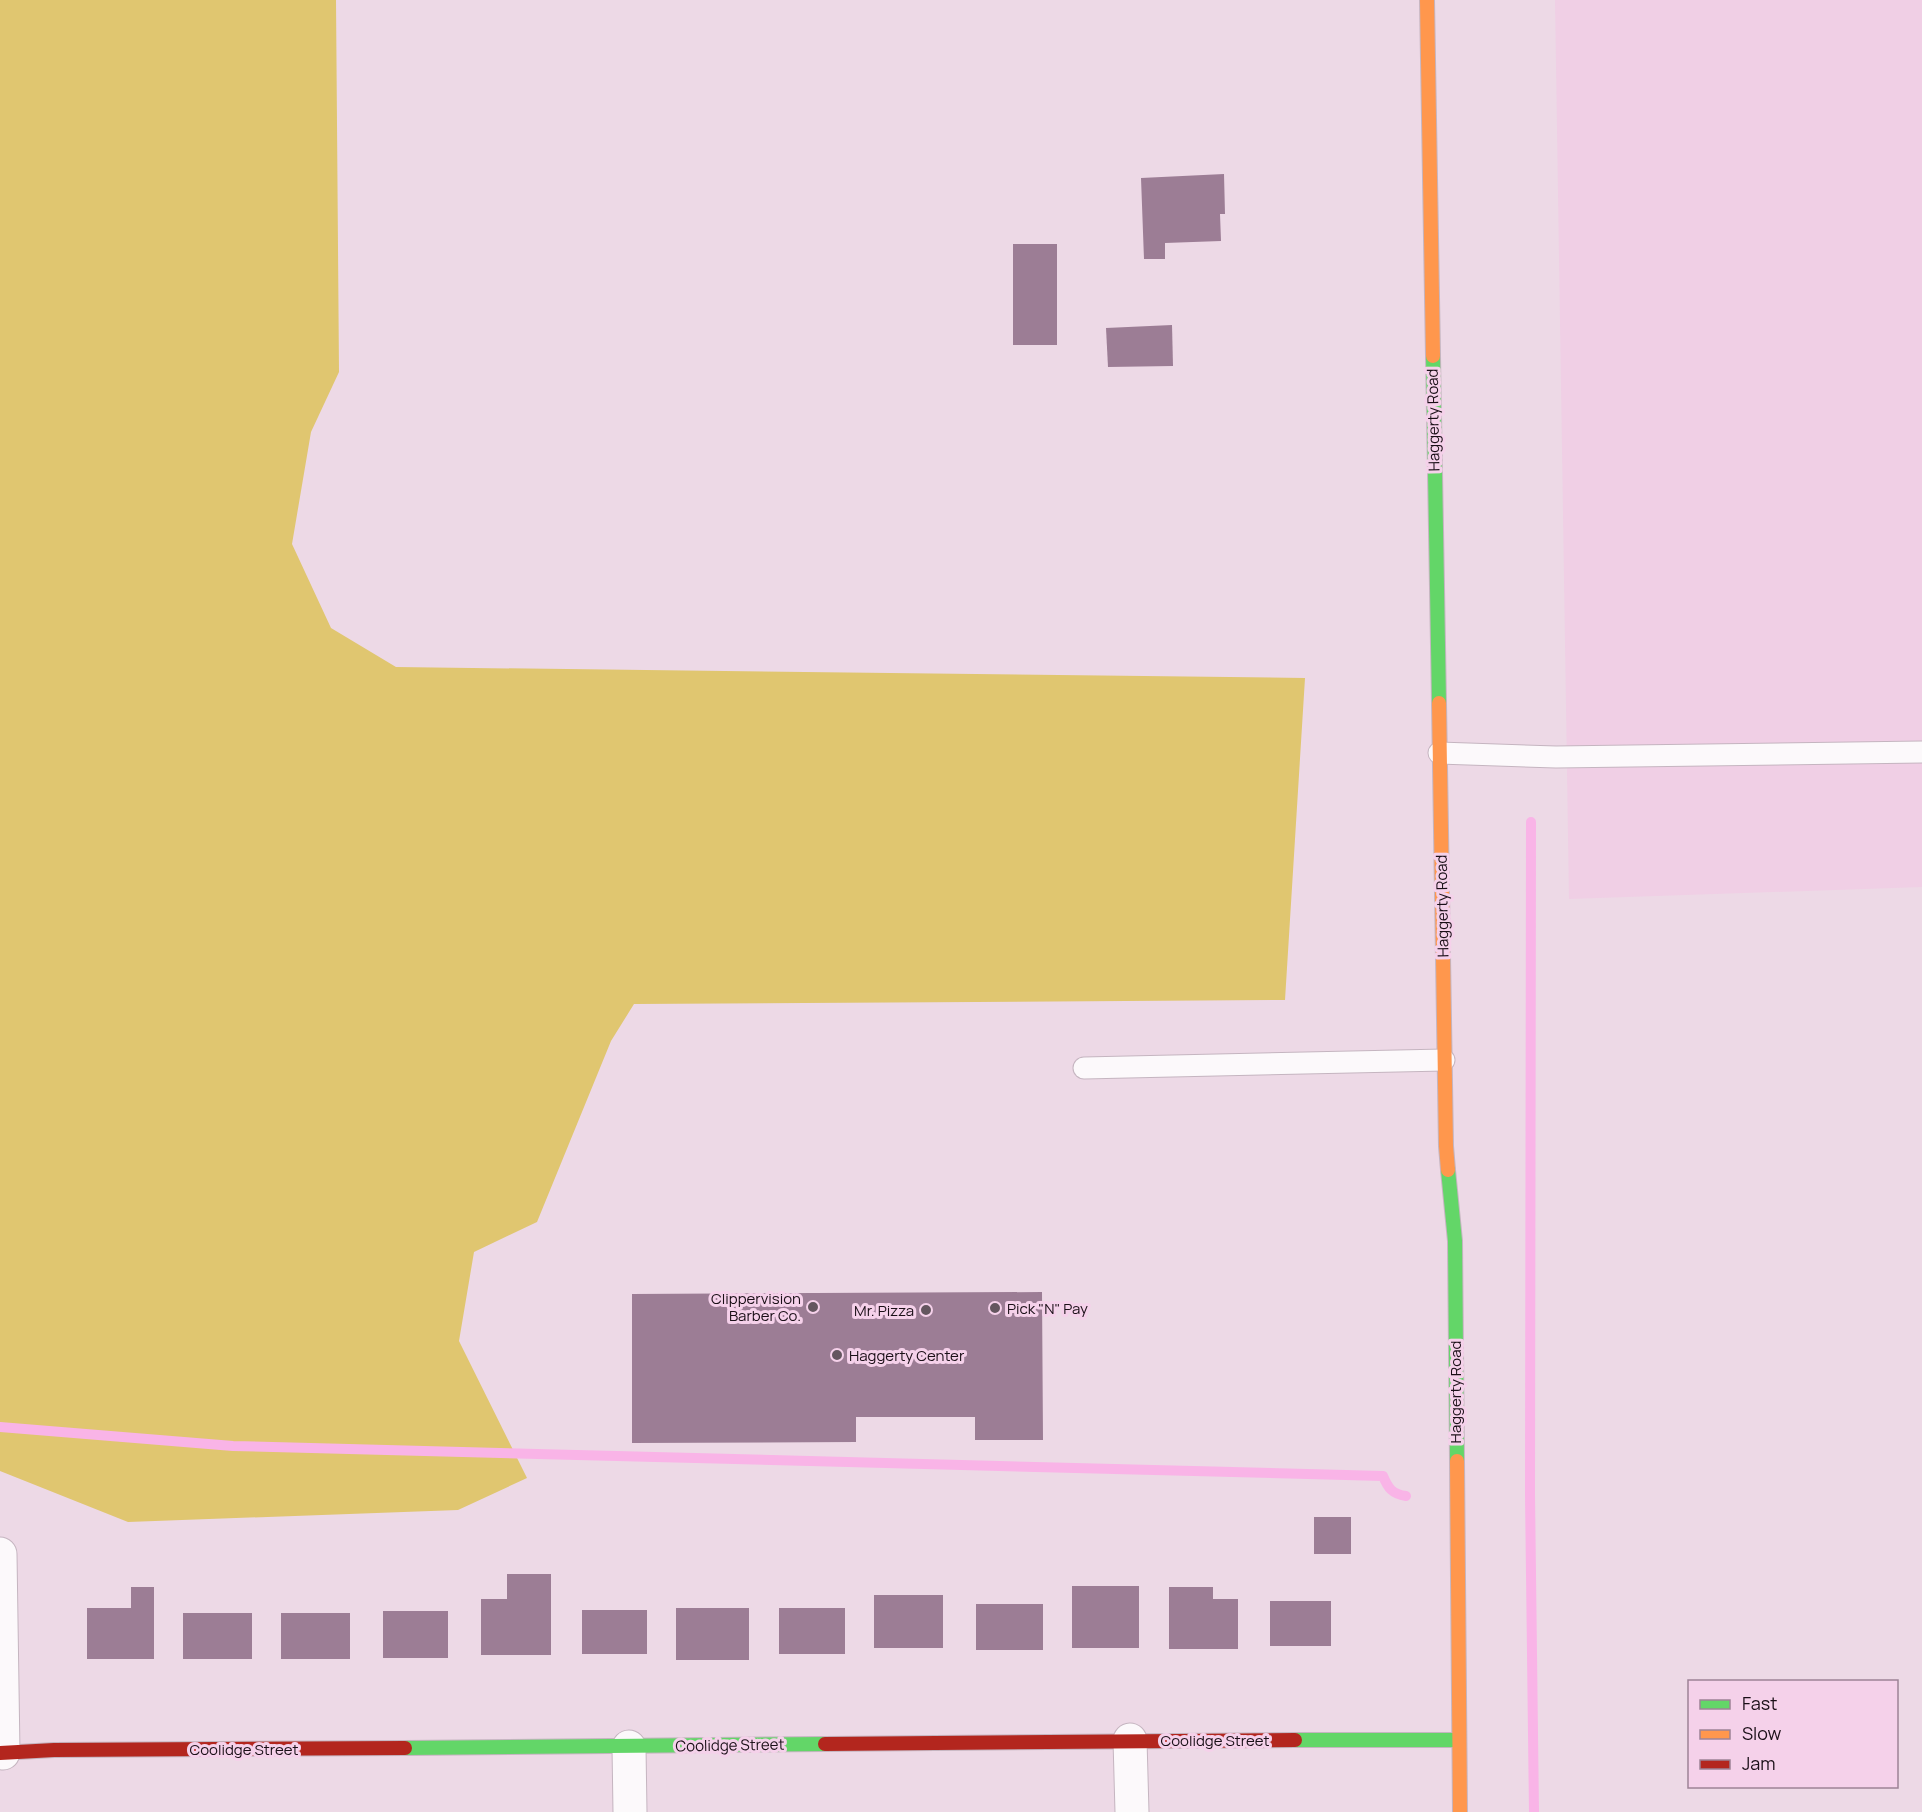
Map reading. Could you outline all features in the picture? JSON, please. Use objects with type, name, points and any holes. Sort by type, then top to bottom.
[{"type":"main road","name":"Haggerty Road","points":[[1427,0],[1444,1060],[1446,1146],[1455,1241],[1460,1812]]},
{"type":"main road","name":"Coolidge Street","points":[[2,1753],[54,1750],[629,1747],[1130,1740],[1459,1740]]},
{"type":"street","points":[[0,1554],[2,1753]]},
{"type":"street","points":[[1130,1740],[1132,1812]]},
{"type":"street","points":[[629,1747],[630,1812]]},
{"type":"lane","points":[[1439,753],[1556,757],[1922,752]]},
{"type":"lane","points":[[1084,1068],[1444,1060]]},
{"type":"shaded area","points":[[0,0],[336,0],[339,372],[311,432],[292,544],[331,628],[396,667],[1305,678],[1285,1000],[634,1004],[611,1041],[537,1222],[474,1252],[459,1341],[527,1478],[458,1510],[128,1522],[0,1471]]},
{"type":"shaded area","points":[[1555,0],[1922,0],[1922,887],[1569,899]]},
{"type":"building","points":[[1224,174],[1225,214],[1220,214],[1221,241],[1165,243],[1165,259],[1144,259],[1141,178]]},
{"type":"building","points":[[1013,244],[1057,244],[1057,345],[1013,345]]},
{"type":"building","points":[[1172,325],[1173,366],[1108,367],[1106,328]]},
{"type":"building","name":"Haggerty Center","points":[[1042,1292],[1043,1440],[975,1440],[975,1417],[856,1417],[856,1442],[632,1443],[632,1294]]},
{"type":"building","points":[[1314,1517],[1351,1517],[1351,1554],[1314,1554]]},
{"type":"building","points":[[507,1574],[551,1574],[551,1655],[481,1655],[481,1599],[507,1599]]},
{"type":"building","points":[[1072,1586],[1139,1586],[1139,1648],[1072,1648]]},
{"type":"building","points":[[131,1587],[154,1587],[154,1659],[87,1659],[87,1608],[131,1608]]},
{"type":"building","points":[[1169,1587],[1213,1587],[1213,1599],[1238,1599],[1238,1649],[1169,1649]]},
{"type":"building","points":[[874,1595],[943,1595],[943,1648],[874,1648]]},
{"type":"building","points":[[1270,1601],[1331,1601],[1331,1646],[1270,1646]]},
{"type":"building","points":[[976,1604],[1043,1604],[1043,1650],[976,1650]]},
{"type":"building","points":[[676,1608],[749,1608],[749,1660],[676,1660]]},
{"type":"building","points":[[779,1608],[845,1608],[845,1654],[779,1654]]},
{"type":"building","points":[[582,1610],[647,1610],[647,1654],[582,1654]]},
{"type":"building","points":[[383,1611],[448,1611],[448,1658],[383,1658]]},
{"type":"building","points":[[183,1613],[252,1613],[252,1659],[183,1659]]},
{"type":"building","points":[[281,1613],[350,1613],[350,1659],[281,1659]]},
{"type":"waterway","points":[[1531,822],[1530,1495],[1534,1812]]},
{"type":"waterway","points":[[0,1427],[233,1446],[1383,1476],[1391,1490],[1406,1496]]},
{"type":"traffic: fast","points":[[1433,356],[1439,703]]},
{"type":"traffic: fast","points":[[1448,1170],[1455,1241],[1457,1461]]},
{"type":"traffic: fast","points":[[1295,1740],[1459,1740]]},
{"type":"traffic: fast","points":[[405,1748],[825,1744]]},
{"type":"traffic: slow","points":[[1427,0],[1433,356]]},
{"type":"traffic: slow","points":[[1439,703],[1448,1170]]},
{"type":"traffic: slow","points":[[1457,1461],[1460,1812]]},
{"type":"traffic: jam","points":[[825,1744],[1295,1740]]},
{"type":"traffic: jam","points":[[0,1753],[54,1750],[405,1748]]},
{"type":"place","name":"Clippervision Barber Co.","points":[[813,1307]]},
{"type":"place","name":"Pick \"N\" Pay","points":[[995,1308]]},
{"type":"place","name":"Mr. Pizza","points":[[926,1310]]},
{"type":"place","name":"Haggerty Center","points":[[837,1355]]}]
